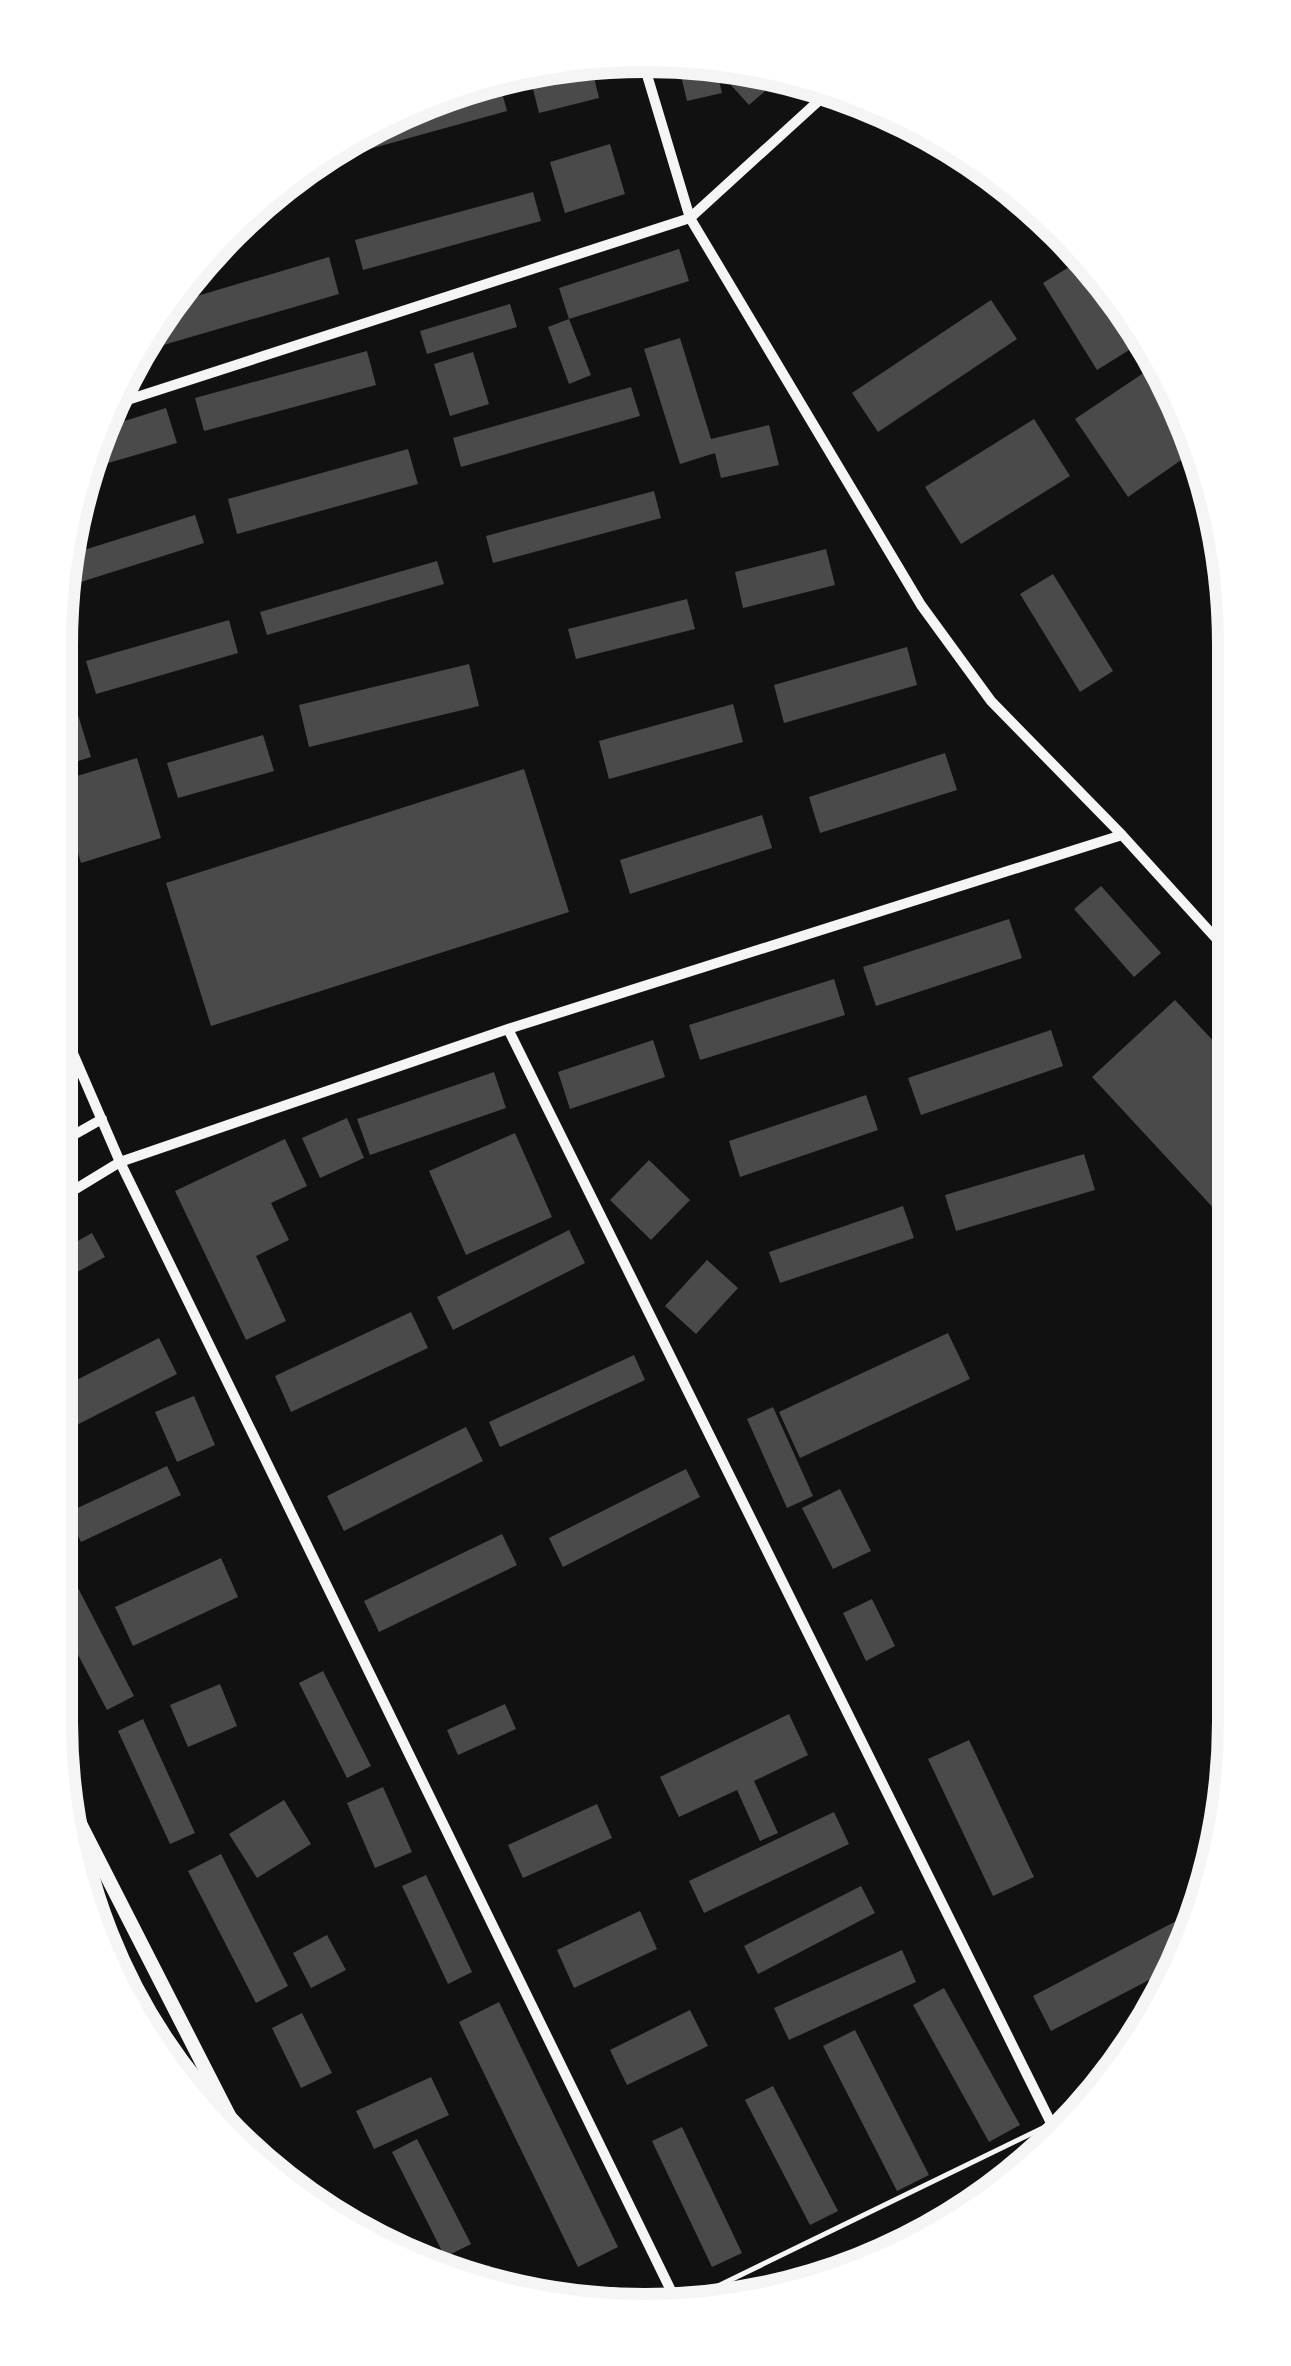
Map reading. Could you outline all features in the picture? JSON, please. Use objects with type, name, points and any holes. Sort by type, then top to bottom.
[{"type":"street","points":[[646,72],[690,218],[921,605],[991,701],[1218,941]]},
{"type":"street","points":[[129,399],[690,218],[819,100]]},
{"type":"street","points":[[72,1191],[120,1162],[508,1029],[1122,835]]},
{"type":"street","points":[[508,1029],[1051,2124]]},
{"type":"street","points":[[72,1051],[120,1162],[671,2293]]},
{"type":"street","points":[[72,1136],[102,1120]]},
{"type":"street","points":[[84,1834],[227,2111]]},
{"type":"lane","points":[[717,2289],[1051,2124]]},
{"type":"building","points":[[681,74],[718,77],[722,93],[687,101]]},
{"type":"building","points":[[593,75],[599,98],[539,113],[532,84]]},
{"type":"building","points":[[735,80],[770,87],[749,105],[730,84]]},
{"type":"building","points":[[502,91],[507,111],[351,154],[426,116],[497,92]]},
{"type":"building","points":[[610,144],[625,194],[565,213],[550,162]]},
{"type":"building","points":[[533,192],[541,221],[363,270],[355,240]]},
{"type":"building","points":[[679,249],[689,281],[569,319],[559,288]]},
{"type":"building","points":[[329,257],[339,294],[160,346],[190,298]]},
{"type":"building","points":[[1073,265],[1134,347],[1097,370],[1043,283]]},
{"type":"building","points":[[991,300],[1017,339],[878,432],[852,393]]},
{"type":"building","points":[[510,304],[517,327],[427,354],[420,331]]},
{"type":"building","points":[[569,319],[591,375],[569,384],[548,327]]},
{"type":"building","points":[[680,338],[711,439],[769,425],[779,465],[721,478],[715,453],[680,464],[644,349]]},
{"type":"building","points":[[367,351],[376,385],[204,431],[195,398]]},
{"type":"building","points":[[473,352],[489,404],[450,416],[434,364]]},
{"type":"building","points":[[1145,372],[1160,394],[1186,456],[1128,497],[1075,419]]},
{"type":"building","points":[[631,387],[640,416],[461,467],[453,438]]},
{"type":"building","points":[[166,408],[177,443],[102,465],[117,423]]},
{"type":"building","points":[[1034,419],[1070,476],[961,544],[925,487]]},
{"type":"building","points":[[408,449],[418,484],[237,534],[228,499]]},
{"type":"building","points":[[654,491],[661,518],[493,563],[486,536]]},
{"type":"building","points":[[195,515],[204,543],[76,584],[81,551]]},
{"type":"building","points":[[826,549],[835,585],[743,608],[735,572]]},
{"type":"building","points":[[437,561],[444,584],[267,635],[260,612]]},
{"type":"building","points":[[1053,574],[1113,671],[1080,692],[1020,594]]},
{"type":"building","points":[[687,599],[695,629],[576,659],[568,629]]},
{"type":"building","points":[[229,620],[238,653],[96,694],[86,661]]},
{"type":"building","points":[[907,647],[917,685],[784,723],[774,685]]},
{"type":"building","points":[[469,664],[479,706],[309,747],[299,705]]},
{"type":"building","points":[[72,696],[91,757],[72,763]]},
{"type":"building","points":[[733,704],[743,742],[609,779],[599,741]]},
{"type":"building","points":[[263,735],[274,771],[178,798],[167,763]]},
{"type":"building","points":[[945,753],[957,790],[820,833],[809,797]]},
{"type":"building","points":[[137,758],[161,838],[81,863],[72,833],[72,778]]},
{"type":"building","points":[[524,769],[569,912],[211,1026],[166,883]]},
{"type":"building","points":[[762,815],[772,848],[630,894],[620,860]]},
{"type":"building","points":[[1101,886],[1161,953],[1134,977],[1074,909]]},
{"type":"building","points":[[1009,919],[1022,958],[876,1006],[863,967]]},
{"type":"building","points":[[834,979],[845,1015],[700,1060],[689,1025]]},
{"type":"building","points":[[1175,1000],[1218,1046],[1218,1213],[1092,1077]]},
{"type":"building","points":[[1051,1030],[1063,1066],[921,1115],[908,1078]]},
{"type":"building","points":[[653,1040],[665,1077],[570,1109],[558,1072]]},
{"type":"building","points":[[494,1072],[506,1108],[370,1155],[357,1119]]},
{"type":"building","points":[[866,1095],[878,1130],[740,1177],[729,1141]]},
{"type":"building","points":[[347,1118],[364,1158],[320,1178],[302,1138]]},
{"type":"building","points":[[515,1133],[552,1217],[466,1255],[429,1171]]},
{"type":"building","points":[[285,1139],[307,1186],[271,1203],[289,1240],[256,1256],[286,1321],[246,1340],[175,1191]]},
{"type":"building","points":[[1084,1154],[1095,1190],[956,1231],[945,1195]]},
{"type":"building","points":[[649,1160],[690,1200],[651,1240],[610,1200]]},
{"type":"building","points":[[903,1206],[914,1238],[780,1283],[769,1252]]},
{"type":"building","points":[[569,1230],[585,1263],[453,1330],[437,1297]]},
{"type":"building","points":[[92,1233],[105,1257],[72,1275],[72,1244]]},
{"type":"building","points":[[707,1260],[738,1288],[696,1334],[665,1306]]},
{"type":"building","points":[[411,1312],[428,1348],[291,1412],[275,1376]]},
{"type":"building","points":[[948,1333],[970,1379],[800,1458],[779,1412]]},
{"type":"building","points":[[159,1338],[177,1374],[72,1427],[72,1382]]},
{"type":"building","points":[[634,1355],[645,1380],[500,1447],[489,1422]]},
{"type":"building","points":[[194,1396],[215,1445],[177,1462],[155,1412]]},
{"type":"building","points":[[773,1407],[813,1496],[787,1508],[747,1419]]},
{"type":"building","points":[[466,1427],[483,1461],[344,1531],[327,1496]]},
{"type":"building","points":[[167,1466],[181,1495],[81,1542],[72,1523],[72,1511]]},
{"type":"building","points":[[686,1469],[700,1497],[563,1567],[549,1538]]},
{"type":"building","points":[[840,1489],[871,1551],[833,1569],[802,1508]]},
{"type":"building","points":[[502,1534],[517,1565],[379,1632],[364,1601]]},
{"type":"building","points":[[221,1558],[238,1597],[133,1646],[115,1607]]},
{"type":"building","points":[[78,1588],[134,1696],[107,1710],[72,1643],[72,1591]]},
{"type":"building","points":[[872,1599],[895,1646],[866,1661],[843,1613]]},
{"type":"building","points":[[323,1671],[371,1766],[347,1778],[299,1683]]},
{"type":"building","points":[[220,1684],[237,1726],[188,1747],[170,1705]]},
{"type":"building","points":[[505,1704],[516,1729],[458,1755],[447,1730]]},
{"type":"building","points":[[789,1714],[808,1755],[754,1781],[778,1833],[760,1841],[737,1790],[679,1817],[660,1777]]},
{"type":"building","points":[[143,1719],[195,1833],[170,1844],[118,1731]]},
{"type":"building","points":[[969,1740],[1034,1877],[993,1896],[928,1759]]},
{"type":"building","points":[[383,1787],[412,1852],[375,1868],[347,1803]]},
{"type":"building","points":[[284,1800],[311,1844],[257,1878],[229,1834]]},
{"type":"building","points":[[597,1804],[612,1838],[523,1878],[508,1845]]},
{"type":"building","points":[[834,1812],[849,1844],[704,1913],[689,1881]]},
{"type":"building","points":[[221,1854],[288,1986],[256,2003],[188,1871]]},
{"type":"building","points":[[426,1875],[472,1972],[448,1984],[402,1886]]},
{"type":"building","points":[[861,1886],[875,1913],[758,1974],[744,1946]]},
{"type":"building","points":[[640,1911],[657,1949],[574,1988],[557,1950]]},
{"type":"building","points":[[1183,1917],[1158,1975],[1051,2031],[1033,1996]]},
{"type":"building","points":[[327,1935],[346,1970],[311,1988],[293,1953]]},
{"type":"building","points":[[902,1950],[916,1982],[789,2040],[774,2008]]},
{"type":"building","points":[[944,1988],[1020,2125],[989,2142],[913,2005]]},
{"type":"building","points":[[499,2002],[618,2247],[578,2267],[459,2022]]},
{"type":"building","points":[[690,2010],[708,2046],[627,2085],[610,2050]]},
{"type":"building","points":[[302,2013],[332,2073],[301,2088],[272,2028]]},
{"type":"building","points":[[855,2030],[929,2175],[897,2191],[823,2046]]},
{"type":"building","points":[[431,2077],[449,2115],[374,2149],[356,2111]]},
{"type":"building","points":[[773,2086],[838,2211],[810,2225],[745,2100]]},
{"type":"building","points":[[682,2127],[742,2253],[712,2267],[652,2141]]},
{"type":"building","points":[[417,2139],[471,2244],[445,2257],[392,2152]]}]
